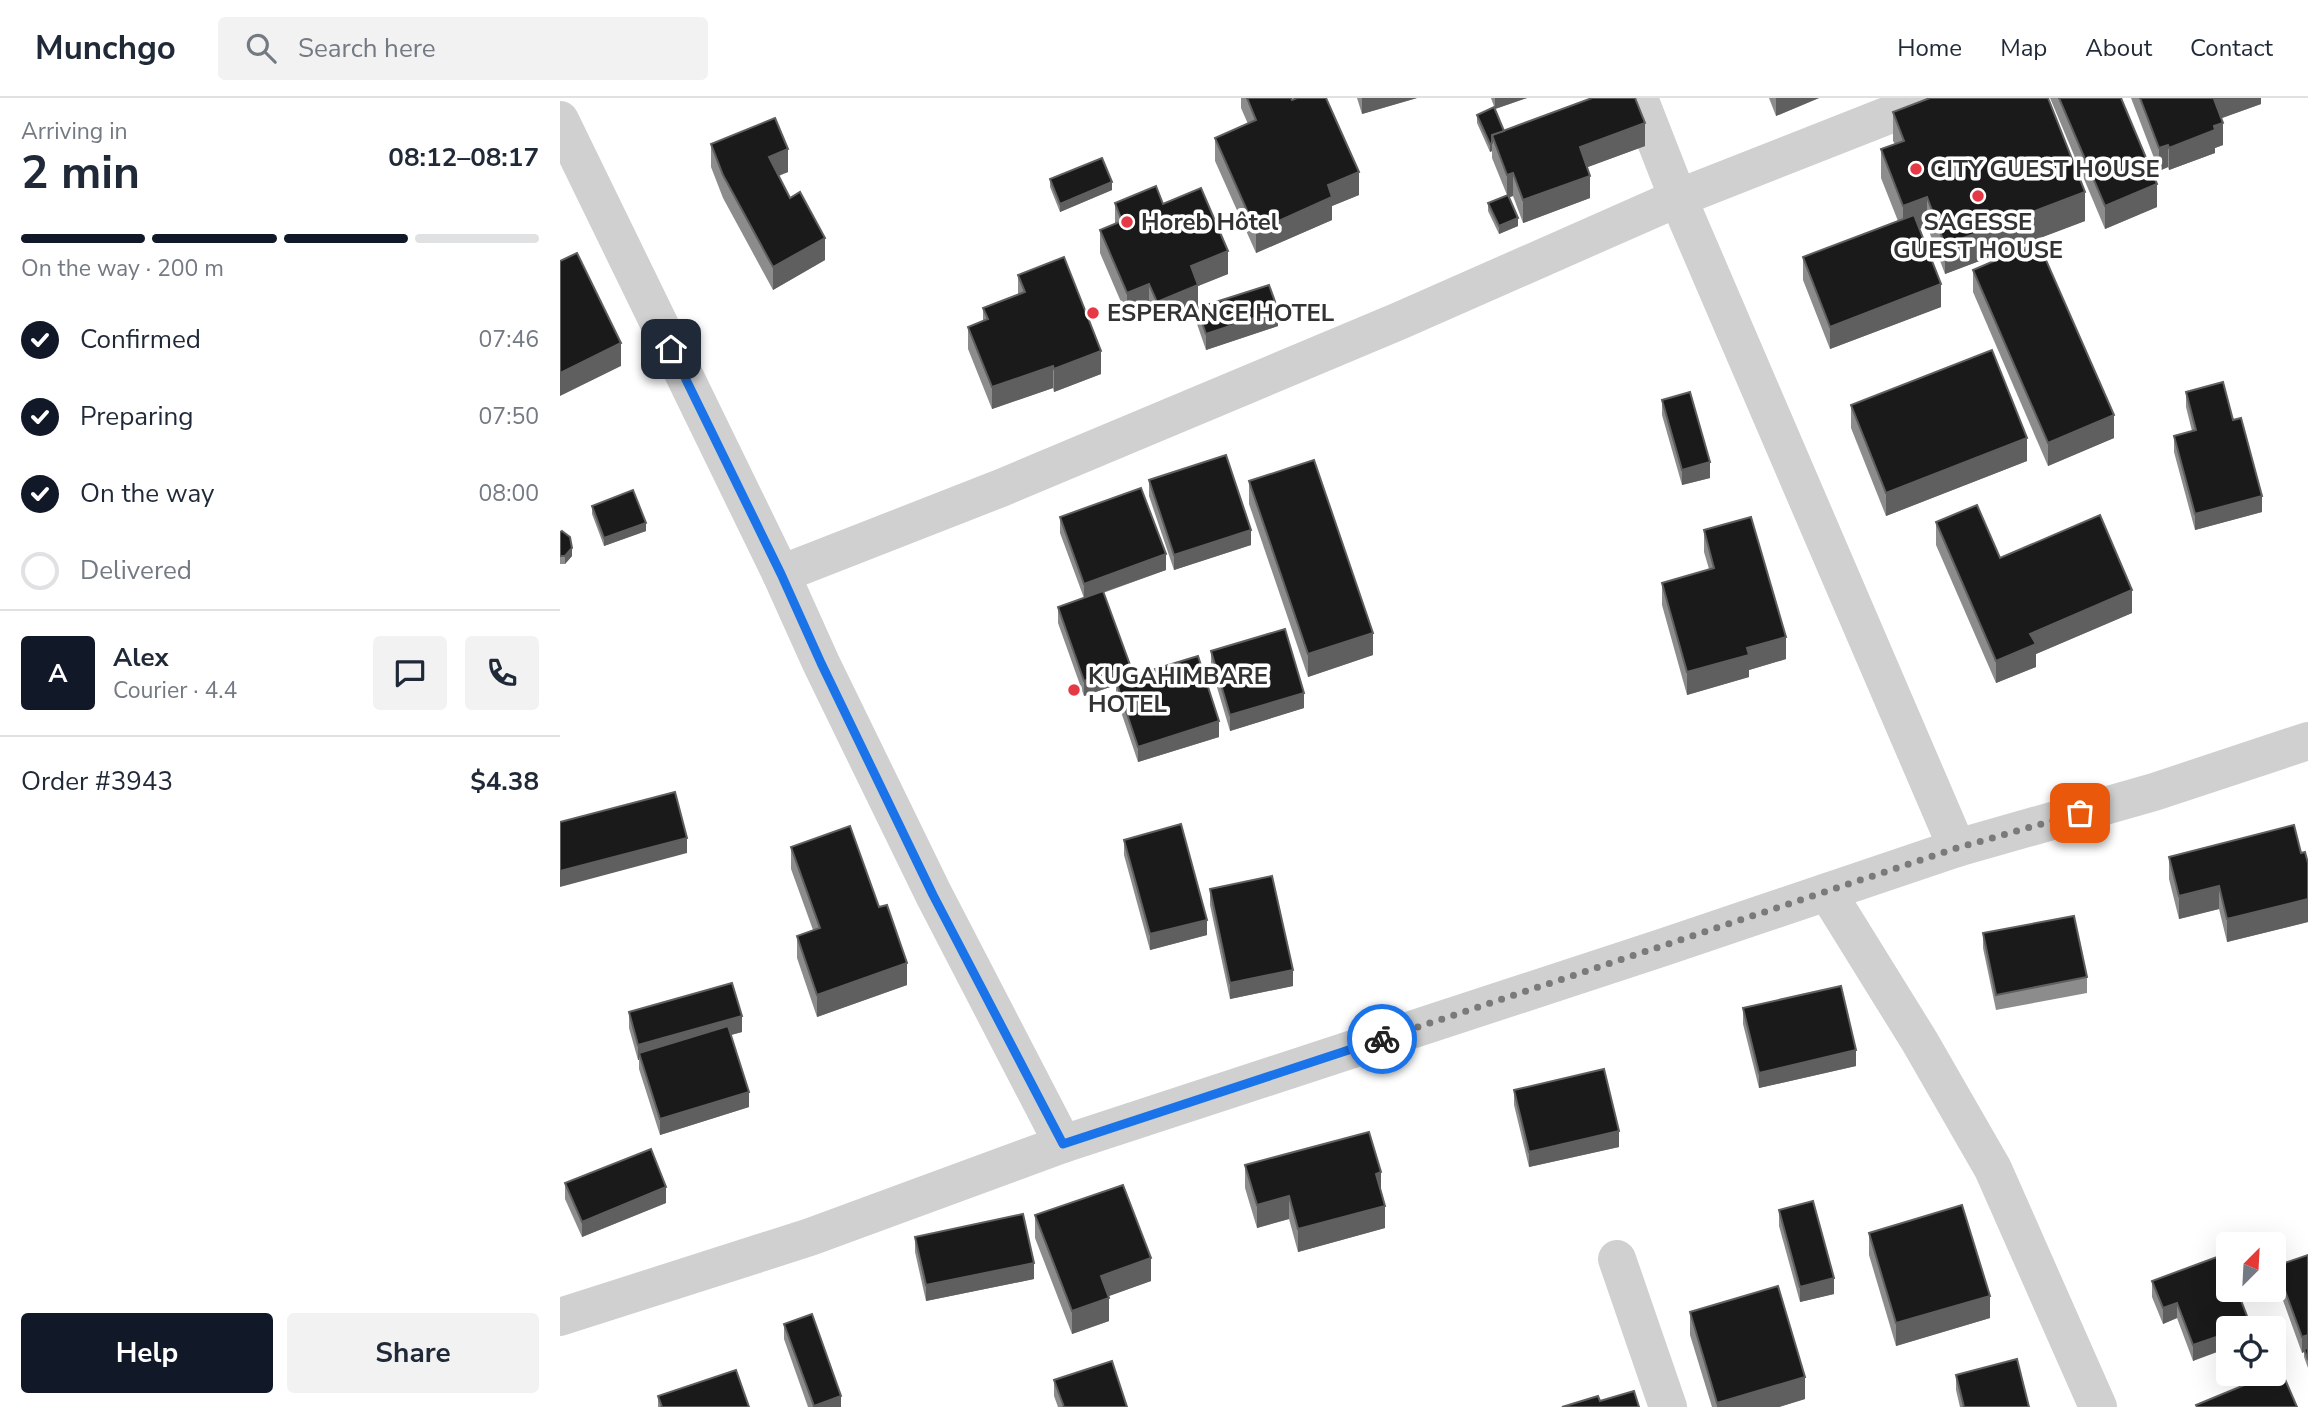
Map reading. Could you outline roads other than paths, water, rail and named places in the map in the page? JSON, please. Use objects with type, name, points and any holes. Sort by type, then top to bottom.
[{"type":"street","points":[[1639,98],[1678,198],[1957,848]]},
{"type":"street","points":[[781,574],[1166,420],[1678,198],[1932,98]]},
{"type":"street","points":[[560,120],[781,574],[933,895],[1063,1144]]},
{"type":"street","points":[[560,1317],[810,1237],[1063,1144],[1957,848],[2154,792],[2308,741]]},
{"type":"street","points":[[1828,892],[1920,1042],[1993,1169],[2098,1407]]},
{"type":"street","points":[[1617,1259],[1668,1407]]},
{"type":"place","name":"CITY GUEST HOUSE","points":[[1916,169]]},
{"type":"place","name":"SAGESSE GUEST HOUSE","points":[[1978,196]]},
{"type":"place","name":"Horeb Hôtel","points":[[1127,222]]},
{"type":"place","name":"ESPERANCE HOTEL","points":[[1093,313]]},
{"type":"place","name":"KUGAHIMBARE HOTEL","points":[[1074,690]]}]
